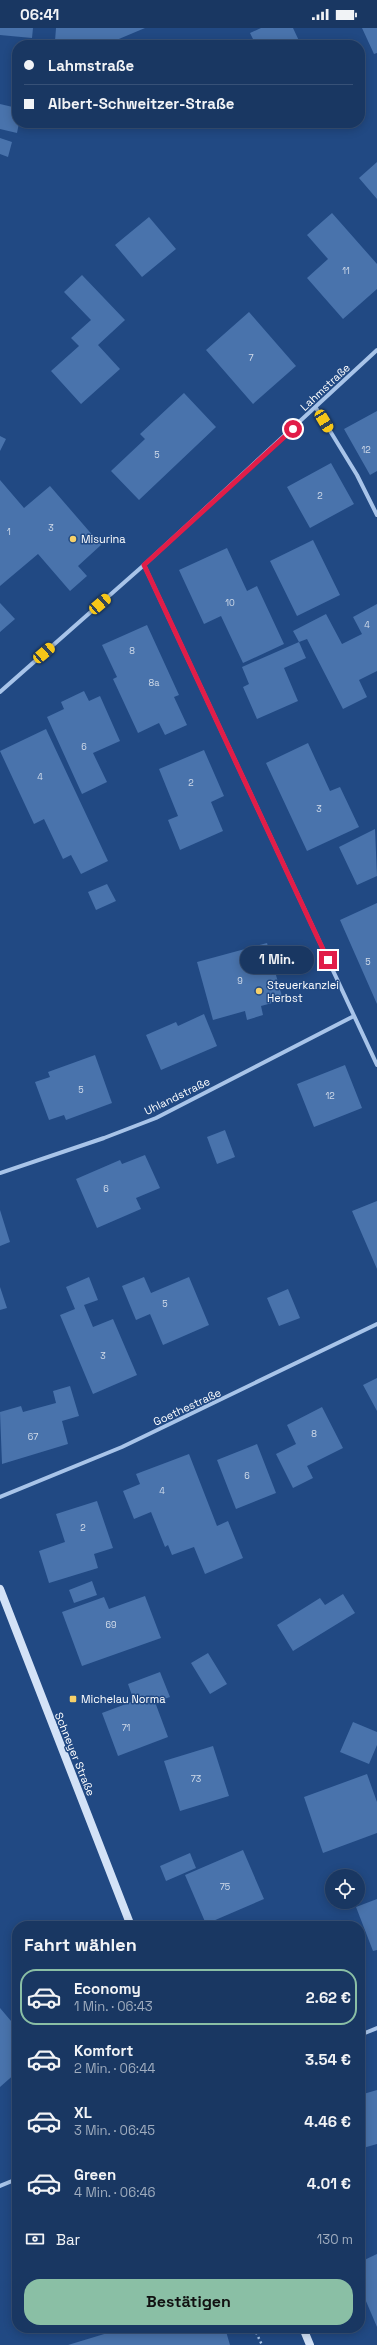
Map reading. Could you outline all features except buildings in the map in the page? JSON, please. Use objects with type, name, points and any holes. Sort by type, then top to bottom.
[{"type":"street","name":"Lahmstraße","points":[[0,692],[144,565],[316,408],[377,350]]},
{"type":"street","points":[[316,408],[357,475],[377,515]]},
{"type":"street","points":[[144,565],[377,1064]]},
{"type":"street","name":"Uhlandstraße","points":[[0,1173],[104,1138],[156,1118],[354,1016]]},
{"type":"street","name":"Goethestraße","points":[[0,1497],[122,1447],[377,1324]]},
{"type":"street","name":"Schneyer Straße","points":[[0,1589],[129,1921]]},
{"type":"street","points":[[365,2033],[377,2028]]},
{"type":"street","points":[[0,2186],[12,2181]]},
{"type":"street","points":[[304,2333],[310,2345]]},
{"type":"path","points":[[256,2333],[262,2345]]},
{"type":"place","name":"Misurina","points":[[73,539]]},
{"type":"place","name":"Steuerkanzlei Herbst","points":[[259,991]]},
{"type":"place","name":"Michelau Norma","points":[[73,1699]]},
{"type":"route","points":[[293,429],[144,565],[328,960]]}]
